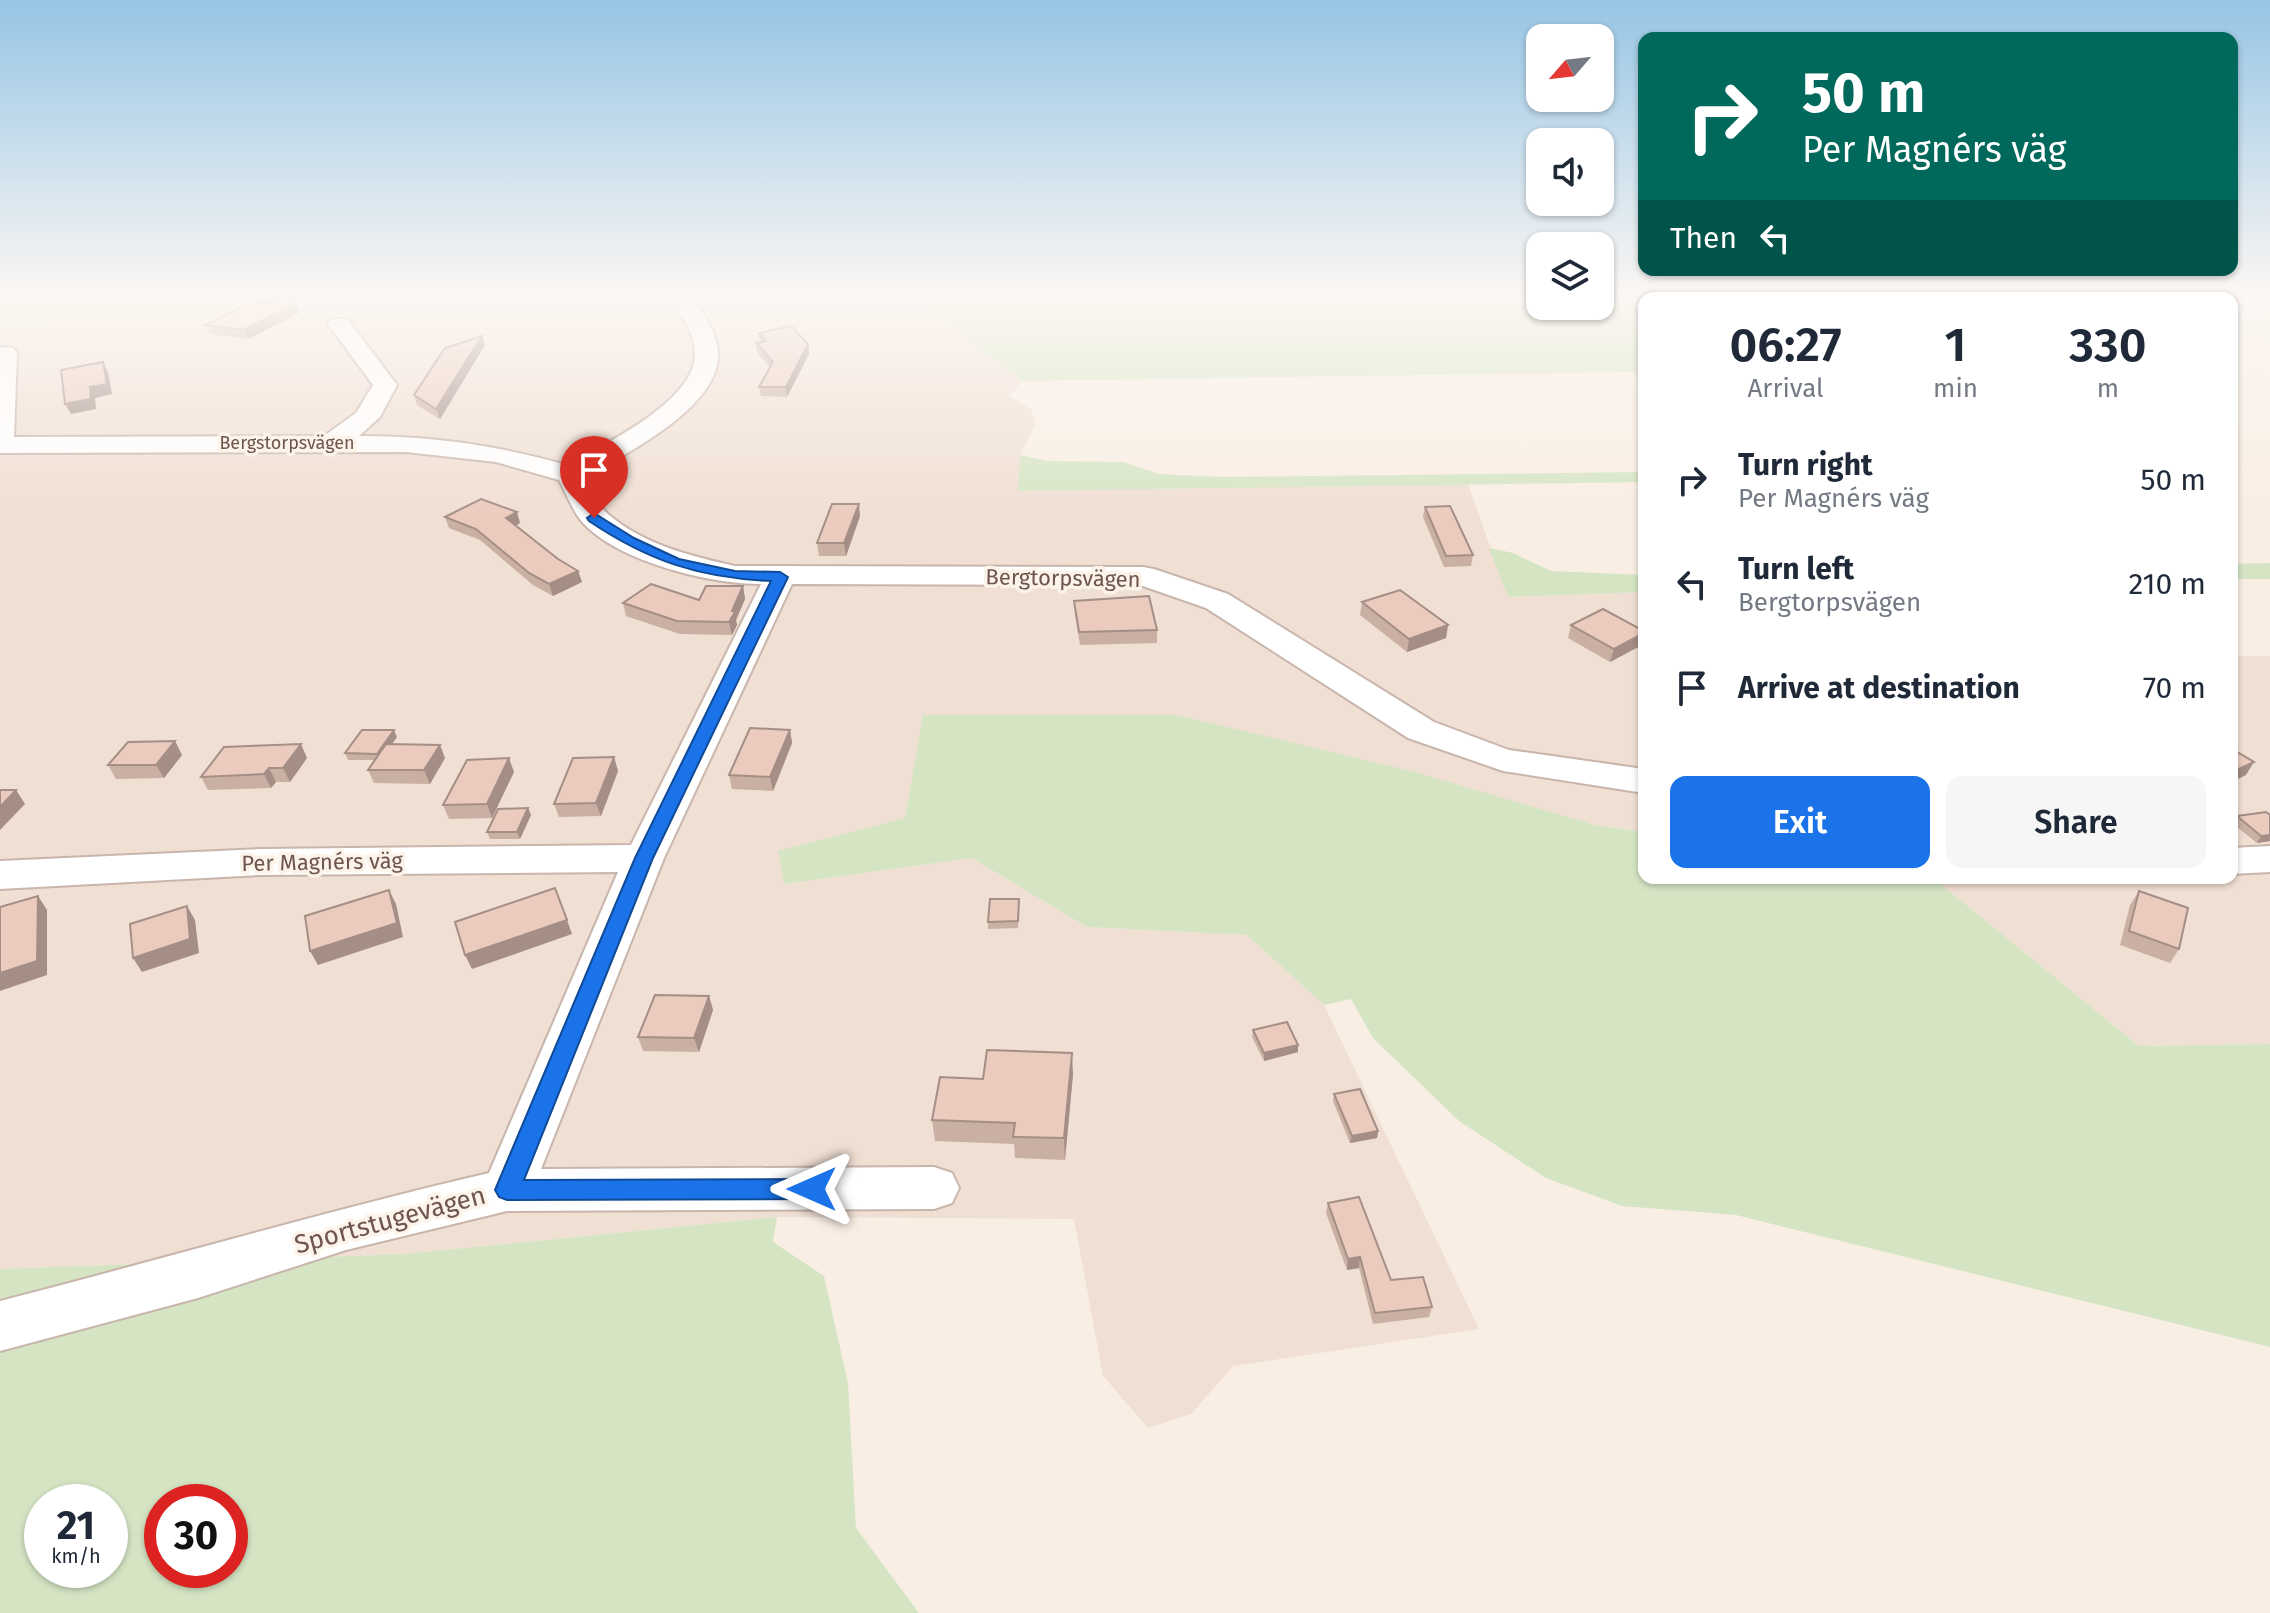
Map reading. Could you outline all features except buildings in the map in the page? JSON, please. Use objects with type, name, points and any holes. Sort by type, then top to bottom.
[{"type":"street","points":[[1,444],[4,369]]},
{"type":"street","points":[[333,442],[364,422],[378,406],[385,385],[373,369]]},
{"type":"street","points":[[570,474],[628,442],[680,403],[704,369]]},
{"type":"street","name":"Bergstorpsvägen","points":[[1,444],[406,444],[498,454],[570,474]]},
{"type":"street","name":"Bergtorpsvägen","points":[[570,474],[594,518],[629,541],[675,562],[735,575],[1143,576],[1217,601],[1421,730],[1503,760],[1638,780]]},
{"type":"street","points":[[507,1190],[644,858],[780,577]]},
{"type":"street","name":"Per Magnérs väg","points":[[0,875],[260,862],[644,858]]},
{"type":"street","points":[[2238,861],[2270,859]]},
{"type":"street","name":"Sportstugevägen","points":[[0,1326],[198,1274],[346,1228],[507,1190],[934,1188]]},
{"type":"shaded area","points":[[0,369],[1007,369],[1022,381],[1010,396],[1032,410],[1035,425],[1020,455],[1018,491],[1468,484],[1508,597],[1638,592],[1638,831],[1595,825],[1177,715],[924,715],[905,818],[784,884],[972,858],[1087,927],[1247,935],[1324,1005],[1479,1329],[1233,1366],[1191,1414],[1148,1428],[1103,1376],[1074,1219],[776,1217],[404,1254],[0,1269]]},
{"type":"shaded area","points":[[2238,656],[2270,656],[2270,1044],[2139,1046],[1940,884],[2238,884]]},
{"type":"green space","points":[[1007,369],[1638,369],[1638,383],[1637,372],[1022,381]]},
{"type":"green space","points":[[1020,455],[1048,461],[1124,462],[1159,474],[1222,477],[1638,472],[1638,482],[1018,491]]},
{"type":"green space","points":[[1489,548],[1513,553],[1551,571],[1638,575],[1638,592],[1508,597]]},
{"type":"green space","points":[[2270,563],[2270,579],[2238,579],[2238,564]]},
{"type":"green space","points":[[923,715],[1177,715],[1411,771],[1595,825],[1638,831],[1638,884],[1940,884],[2139,1046],[2270,1044],[2270,1347],[1736,1215],[1622,1206],[1546,1178],[1459,1121],[1373,1038],[1351,999],[1324,1005],[1247,935],[1087,927],[972,858],[784,884],[778,851],[905,818]]},
{"type":"green space","points":[[777,1217],[773,1242],[824,1276],[848,1383],[856,1528],[919,1613],[0,1613],[0,1269],[404,1254]]},
{"type":"route","points":[[594,518],[629,541],[675,562],[735,575],[780,577],[644,858],[507,1190],[812,1189]]}]
